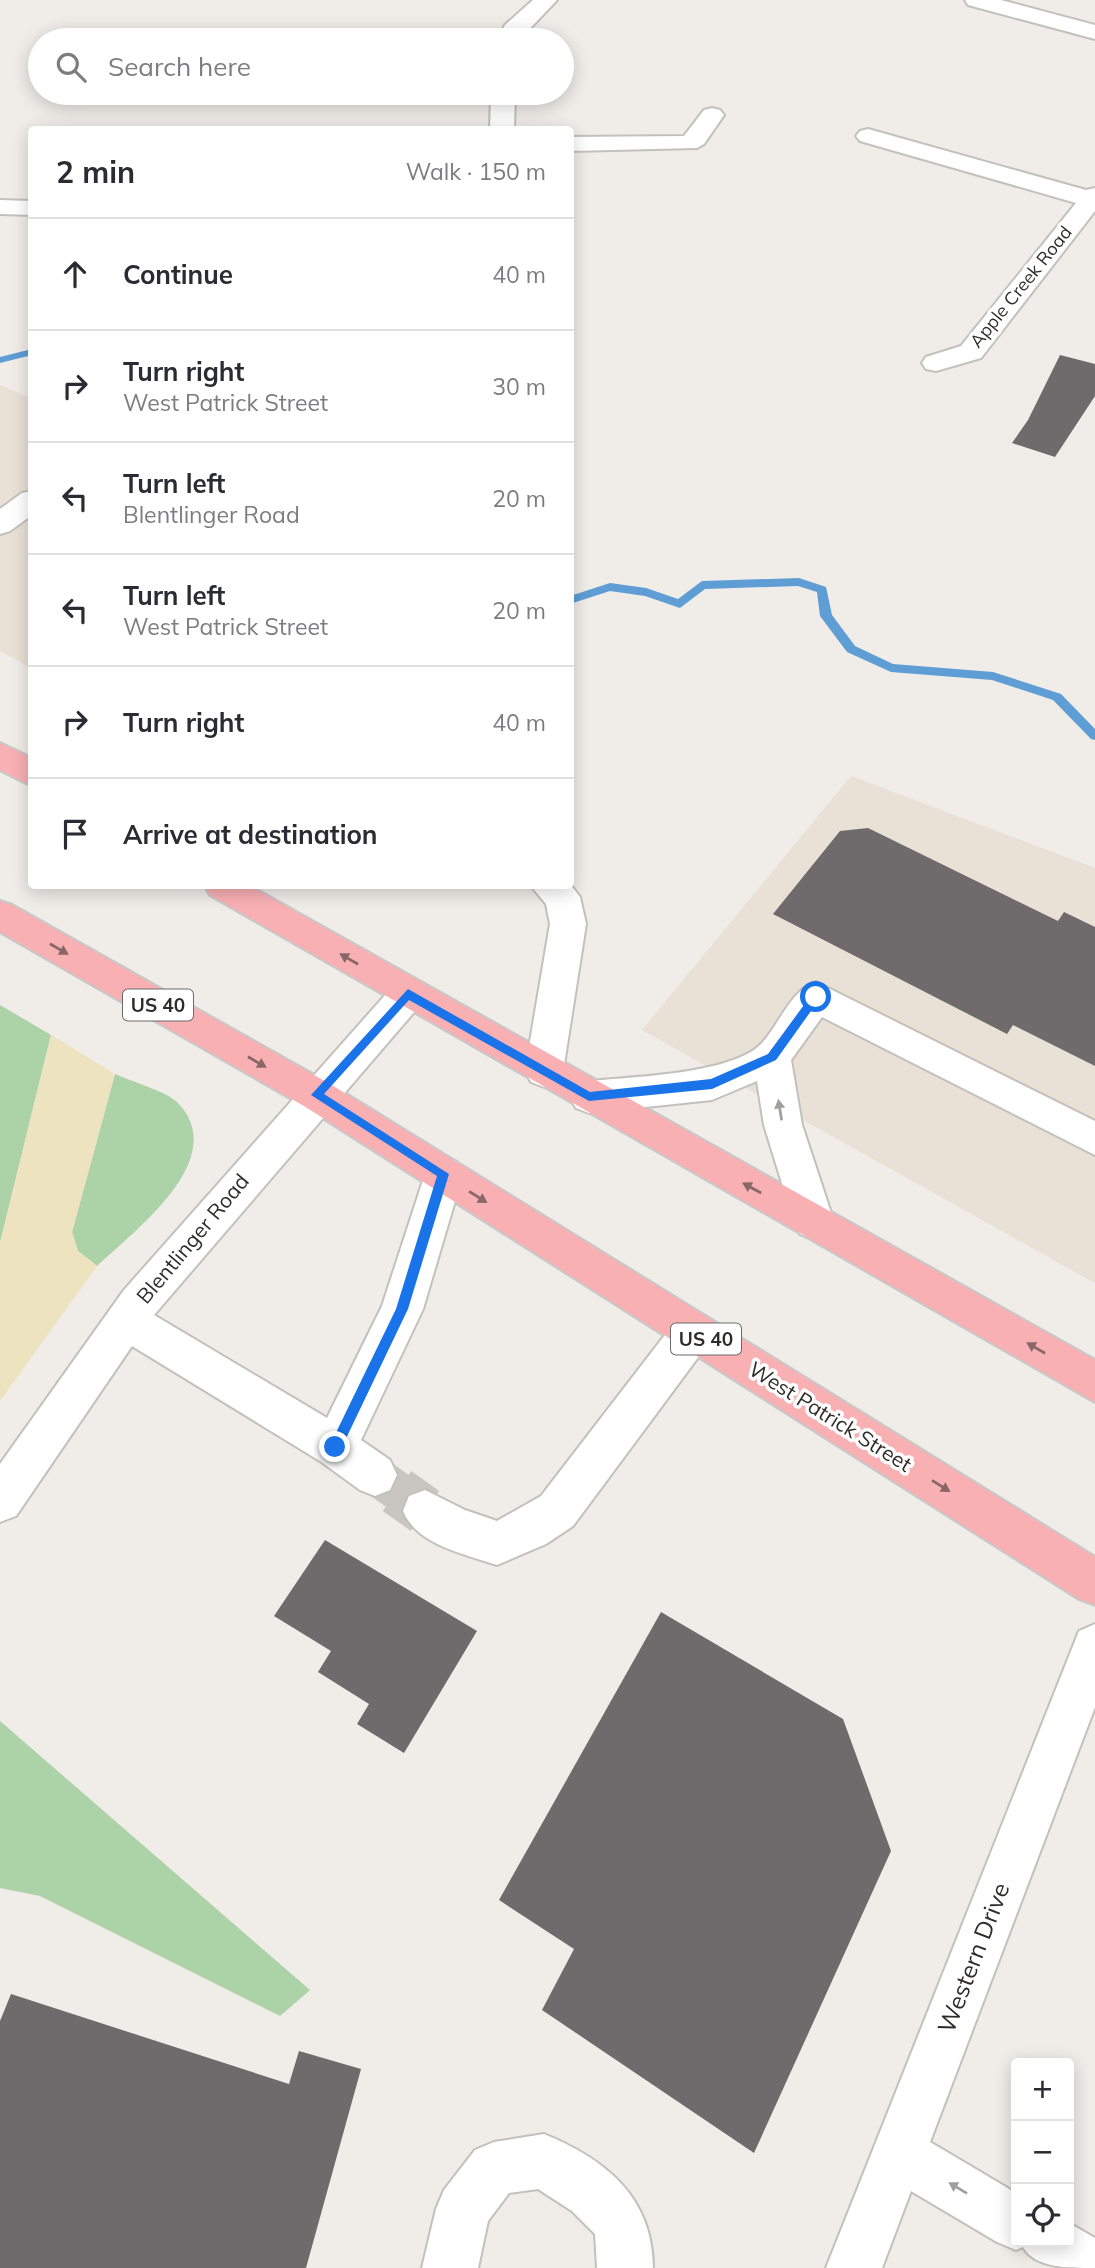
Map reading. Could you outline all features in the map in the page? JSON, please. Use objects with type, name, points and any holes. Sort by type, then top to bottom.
[{"type":"main road","points":[[0,755],[28,772]]},
{"type":"main road","points":[[227,889],[589,1097],[1095,1382]]},
{"type":"main road","name":"US 40","points":[[0,915],[317,1095]]},
{"type":"main road","name":"West Patrick Street","points":[[317,1095],[1095,1583]]},
{"type":"street","points":[[515,28],[546,0]]},
{"type":"street","points":[[976,0],[1095,32]]},
{"type":"street","points":[[502,126],[503,105]]},
{"type":"street","points":[[574,144],[689,143],[696,139],[712,116]]},
{"type":"street","points":[[868,136],[1093,197]]},
{"type":"street","name":"Apple Creek Road","points":[[936,363],[971,352],[1093,197]]},
{"type":"street","points":[[0,207],[28,208]]},
{"type":"street","points":[[0,524],[28,503]]},
{"type":"street","points":[[544,1071],[568,924],[562,897],[552,889]]},
{"type":"street","name":"Blentlinger Road","points":[[0,1502],[126,1320],[317,1095],[408,994]]},
{"type":"street","points":[[589,1097],[712,1084],[772,1057],[816,997],[1095,1139]]},
{"type":"street","points":[[772,1057],[783,1125],[814,1222]]},
{"type":"street","points":[[335,1447],[402,1309],[443,1174]]},
{"type":"street","points":[[126,1320],[335,1447],[375,1475]]},
{"type":"street","points":[[425,1511],[453,1528],[497,1543],[530,1529],[557,1511],[693,1331]]},
{"type":"street","name":"Western Drive","points":[[854,2268],[1095,1647]]},
{"type":"street","points":[[898,2153],[1011,2220]]},
{"type":"street","points":[[450,2268],[463,2209],[494,2169],[544,2161],[614,2210],[628,2244],[625,2268]]},
{"type":"street","points":[[1038,2268],[1046,2247]]},
{"type":"street","points":[[1057,2247],[1093,2268]]},
{"type":"shaded area","points":[[0,385],[28,397],[28,666],[0,651]]},
{"type":"shaded area","points":[[851,776],[1095,868],[1095,1283],[642,1030]]},
{"type":"green space","points":[[0,1005],[51,1035],[0,1243]]},
{"type":"green space","points":[[115,1074],[158,1091],[178,1103],[191,1125],[193,1147],[186,1170],[172,1192],[97,1266],[78,1251],[72,1232]]},
{"type":"green space","points":[[0,1721],[310,1990],[280,2016],[40,1896],[0,1888]]},
{"type":"sand","points":[[51,1035],[115,1074],[72,1232],[78,1251],[97,1266],[0,1401],[0,1243]]},
{"type":"building","points":[[1060,355],[1095,364],[1095,396],[1055,457],[1012,443],[1028,420]]},
{"type":"building","points":[[868,828],[1058,921],[1064,912],[1095,927],[1095,1066],[1013,1025],[1007,1034],[773,914],[840,831]]},
{"type":"building","points":[[325,1540],[477,1631],[404,1753],[357,1724],[369,1704],[318,1672],[331,1651],[274,1616]]},
{"type":"building","points":[[661,1612],[843,1719],[891,1851],[754,2153],[542,2010],[574,1949],[499,1900]]},
{"type":"building","points":[[11,1994],[289,2084],[299,2051],[361,2069],[306,2268],[0,2268],[0,2021]]},
{"type":"waterway","points":[[0,360],[28,353]]},
{"type":"waterway","points":[[574,599],[610,587],[646,592],[680,604],[702,585],[799,582],[822,590],[826,616],[851,649],[891,668],[993,676],[1057,697],[1095,736]]},
{"type":"tunnel","points":[[375,1475],[399,1492]]},
{"type":"tunnel","points":[[397,1491],[425,1511]]},
{"type":"route","points":[[335,1447],[402,1309],[443,1174],[317,1095],[408,994],[589,1097],[712,1084],[772,1057],[816,997]]}]
